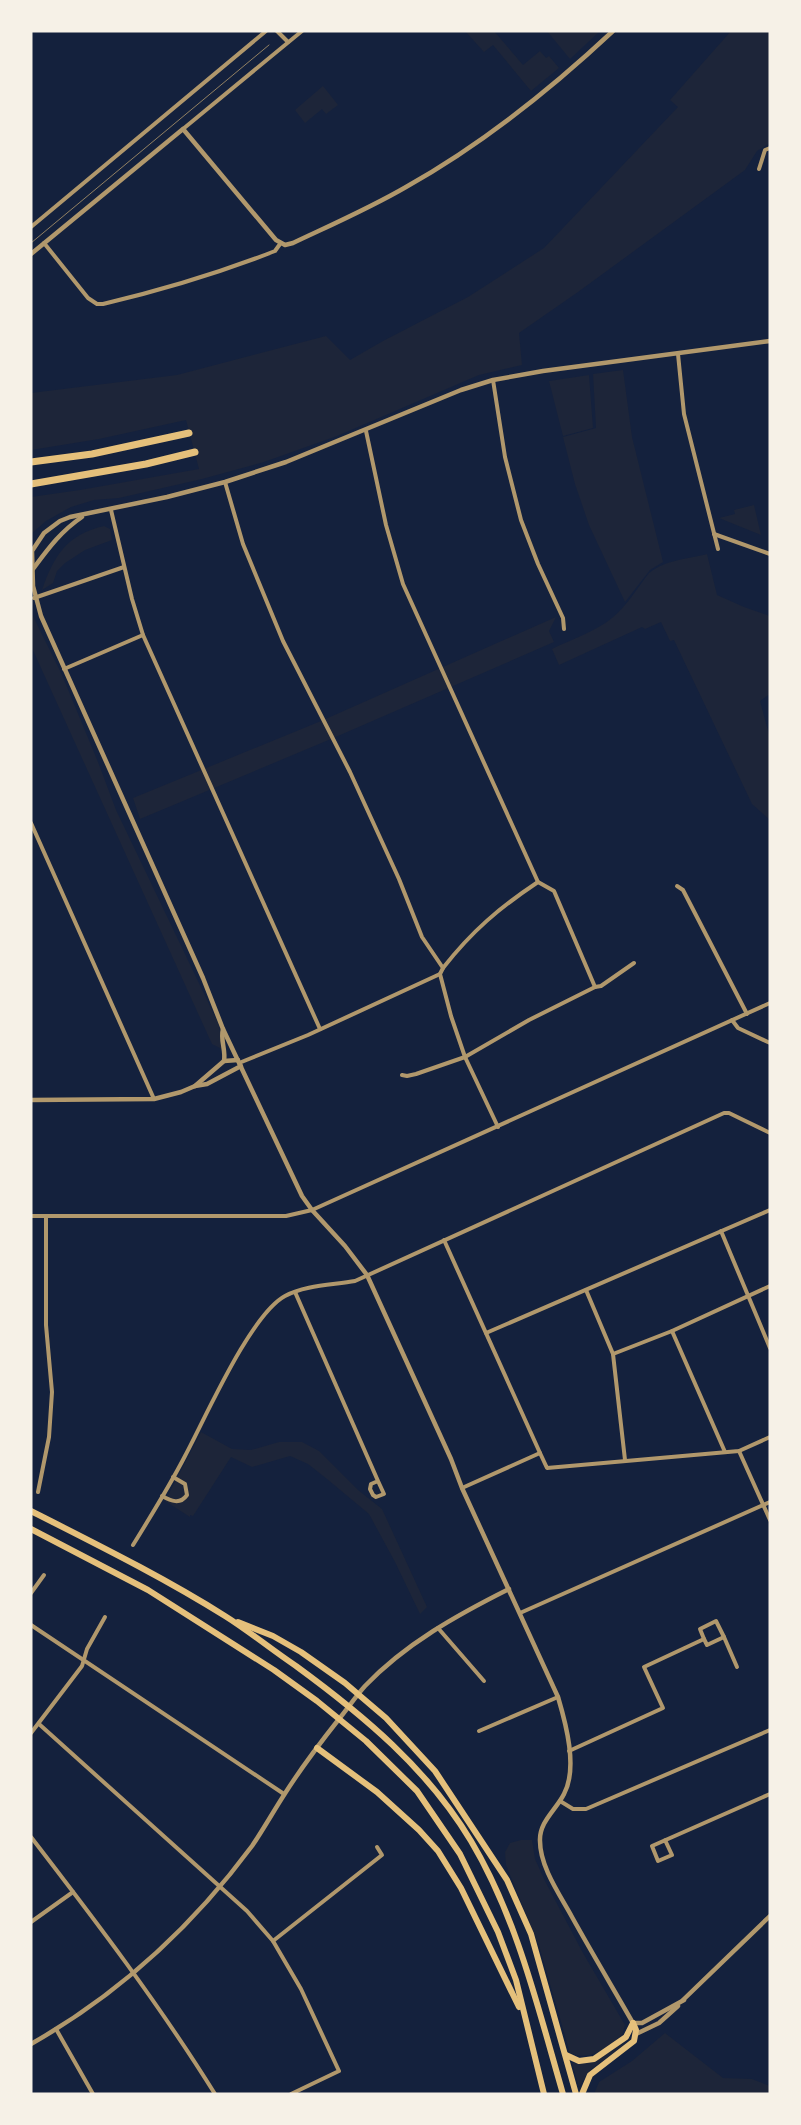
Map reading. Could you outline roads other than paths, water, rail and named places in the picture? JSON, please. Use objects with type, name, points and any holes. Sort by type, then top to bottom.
[{"type":"highway","points":[[31,462],[92,454],[189,433]]},
{"type":"highway","points":[[31,484],[146,464],[195,452]]},
{"type":"highway","points":[[31,1511],[158,1577],[226,1616],[320,1684],[376,1728],[426,1779],[470,1840],[490,1875],[512,1927],[562,2094]]},
{"type":"highway","points":[[31,1530],[148,1590],[274,1670],[366,1741],[417,1791],[460,1854],[501,1940],[516,1980],[544,2094]]},
{"type":"highway","points":[[226,1616],[273,1636],[332,1673],[386,1718],[435,1771],[507,1880],[531,1934],[576,2094]]},
{"type":"highway","points":[[317,1748],[377,1792],[438,1850],[461,1888],[524,2017]]},
{"type":"highway","points":[[566,2055],[579,2060],[594,2059],[626,2037],[633,2023]]},
{"type":"highway","points":[[582,2094],[590,2075],[630,2046],[636,2034],[633,2023]]},
{"type":"street","points":[[31,227],[266,31]]},
{"type":"street","points":[[277,31],[288,42]]},
{"type":"street","points":[[31,254],[302,31]]},
{"type":"street","points":[[280,244],[293,243],[365,210],[444,164],[543,93],[613,31]]},
{"type":"street","points":[[183,129],[280,244]]},
{"type":"street","points":[[759,169],[765,150],[770,148]]},
{"type":"street","points":[[44,244],[88,298],[97,304],[103,304],[159,291],[218,272],[275,251],[280,244]]},
{"type":"street","points":[[684,2000],[642,2023],[633,2023],[565,1905],[544,1861],[540,1843],[541,1831],[549,1815],[560,1801],[568,1782],[569,1751],[566,1726],[558,1697],[367,1275],[302,1196],[223,1029],[203,978],[34,598],[32,551],[39,538],[52,526],[70,517],[111,510],[225,482],[286,462],[366,431],[461,390],[492,380],[543,371],[770,341]]},
{"type":"street","points":[[678,354],[684,414],[718,549]]},
{"type":"street","points":[[492,380],[505,457],[521,520],[538,564],[563,618],[564,629]]},
{"type":"street","points":[[366,431],[386,525],[403,584],[538,882],[554,891],[596,987]]},
{"type":"street","points":[[225,482],[243,544],[283,641],[350,772],[399,879],[422,936],[442,968]]},
{"type":"street","points":[[111,510],[124,567],[143,634],[320,1029]]},
{"type":"street","points":[[33,571],[50,546],[68,527],[84,516]]},
{"type":"street","points":[[714,534],[770,554]]},
{"type":"street","points":[[34,598],[124,567]]},
{"type":"street","points":[[64,669],[143,634]]},
{"type":"street","points":[[31,823],[154,1099]]},
{"type":"street","points":[[498,1127],[465,1058],[440,974],[442,968],[472,932],[504,905],[538,882]]},
{"type":"street","points":[[677,886],[683,890],[747,1014]]},
{"type":"street","points":[[402,1074],[407,1076],[416,1074],[465,1058],[529,1020],[601,986],[634,964]]},
{"type":"street","points":[[31,1100],[154,1099],[207,1084],[239,1063],[320,1029],[440,974]]},
{"type":"street","points":[[31,1216],[286,1216],[312,1210],[770,1003]]},
{"type":"street","points":[[732,1020],[738,1028],[770,1043]]},
{"type":"street","points":[[195,1086],[224,1061],[226,1054],[221,1036],[223,1029]]},
{"type":"street","points":[[224,1061],[239,1063]]},
{"type":"street","points":[[133,1545],[173,1477],[252,1332],[274,1304],[284,1296],[295,1292],[355,1281],[724,1113],[729,1113],[770,1133]]},
{"type":"street","points":[[486,1333],[770,1210]]},
{"type":"street","points":[[38,1492],[49,1437],[52,1392],[46,1325],[46,1216]]},
{"type":"street","points":[[721,1231],[746,1289],[747,1297],[770,1348]]},
{"type":"street","points":[[444,1240],[547,1468],[739,1451],[770,1437]]},
{"type":"street","points":[[613,1354],[770,1286]]},
{"type":"street","points":[[586,1290],[613,1354],[625,1460]]},
{"type":"street","points":[[295,1292],[378,1481]]},
{"type":"street","points":[[672,1330],[725,1452]]},
{"type":"street","points":[[739,1451],[770,1520]]},
{"type":"street","points":[[462,1488],[540,1453]]},
{"type":"street","points":[[162,1496],[176,1502],[187,1495],[185,1484],[173,1477]]},
{"type":"street","points":[[520,1613],[770,1502]]},
{"type":"street","points":[[31,1593],[44,1574]]},
{"type":"street","points":[[31,2044],[56,2029],[135,1974],[182,1929],[220,1886],[252,1845],[284,1794],[365,1686],[402,1654],[438,1628],[508,1589]]},
{"type":"street","points":[[31,1733],[82,1666],[87,1649],[106,1617]]},
{"type":"street","points":[[724,1638],[707,1645],[700,1629],[716,1621],[724,1638],[737,1667]]},
{"type":"street","points":[[31,1625],[284,1794]]},
{"type":"street","points":[[438,1628],[484,1681]]},
{"type":"street","points":[[569,1751],[663,1708],[644,1667],[704,1639]]},
{"type":"street","points":[[479,1731],[558,1697]]},
{"type":"street","points":[[39,1724],[248,1911],[273,1941],[302,1989],[339,2071],[291,2094]]},
{"type":"street","points":[[560,1801],[573,1809],[586,1809],[770,1730]]},
{"type":"street","points":[[665,1840],[672,1855],[658,1861],[652,1846],[665,1840],[770,1794]]},
{"type":"street","points":[[31,1836],[135,1974],[181,2039],[215,2094]]},
{"type":"street","points":[[273,1941],[382,1855],[377,1847]]},
{"type":"street","points":[[31,1922],[73,1892]]},
{"type":"street","points":[[636,2034],[659,2023],[770,1916]]},
{"type":"street","points":[[56,2029],[93,2094]]},
{"type":"tram line","points":[[31,243],[269,45]]}]
